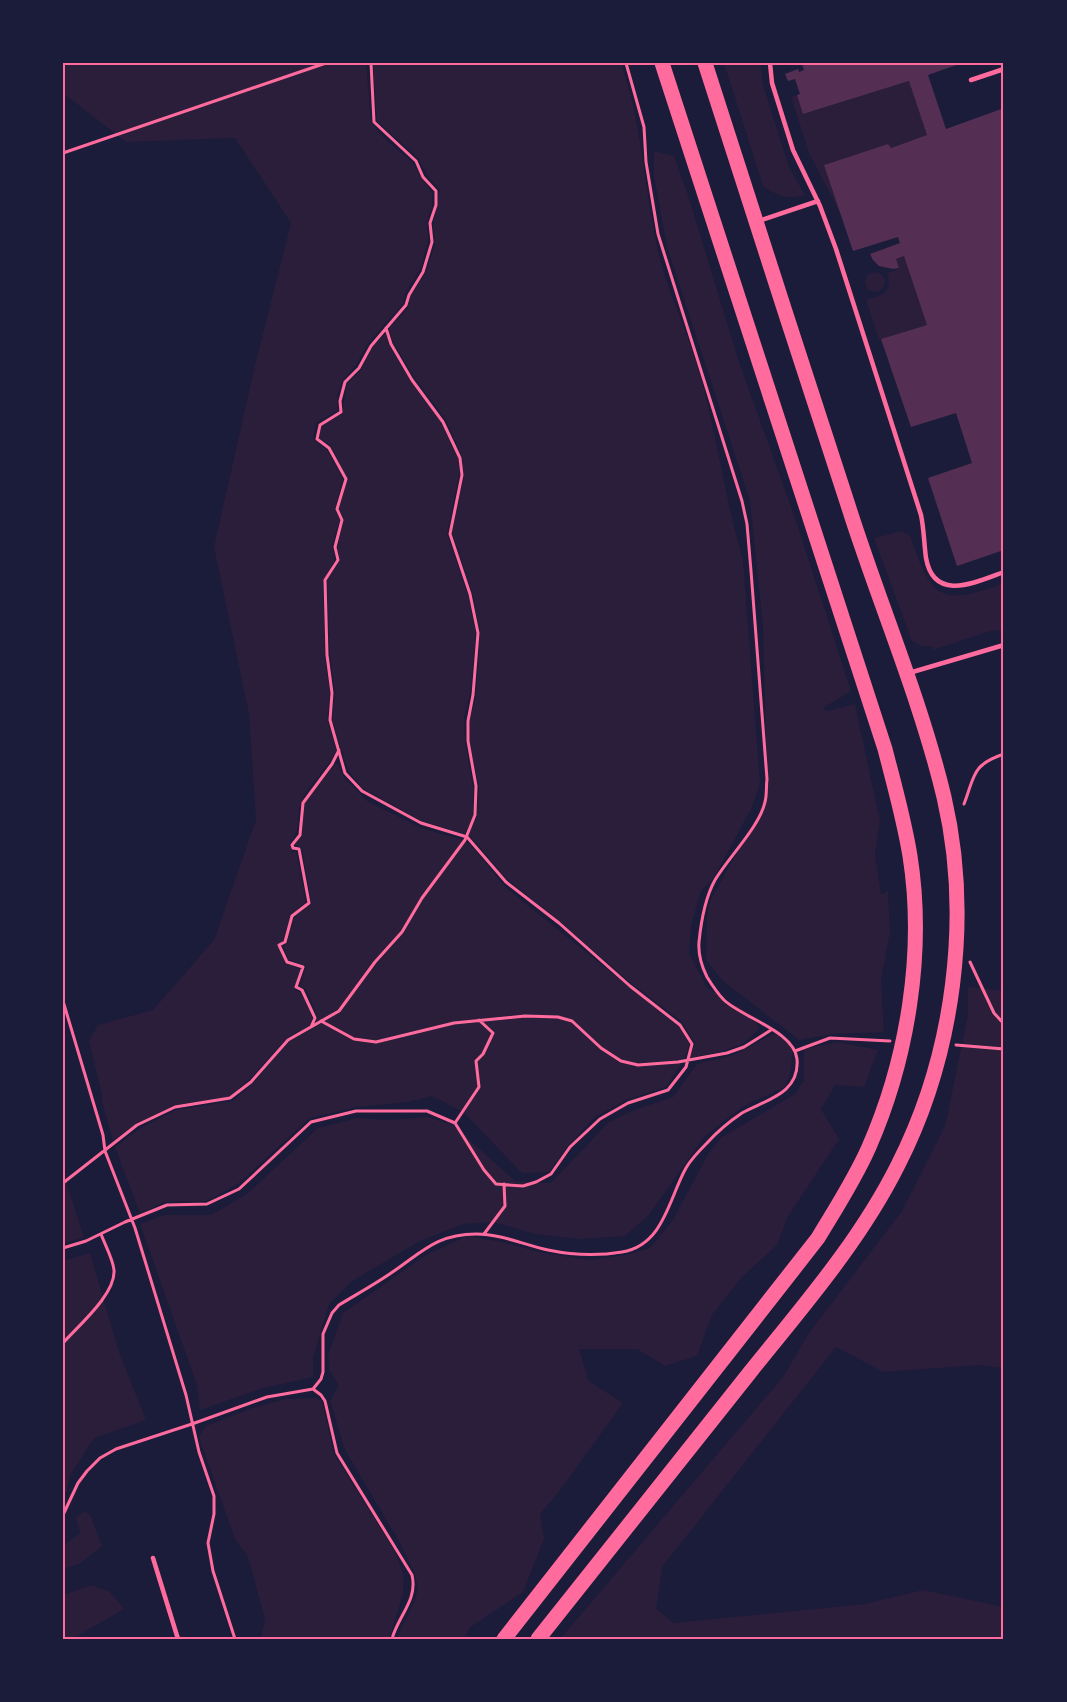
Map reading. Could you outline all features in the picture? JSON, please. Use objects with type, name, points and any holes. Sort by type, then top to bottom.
[{"type":"main road","points":[[504,1639],[818,1238],[848,1190],[870,1146],[889,1091],[908,1011],[914,963],[915,908],[910,857],[885,749],[662,63]]},
{"type":"main road","points":[[538,1639],[850,1245],[873,1211],[920,1118],[942,1040],[953,963],[957,902],[953,852],[944,799],[929,742],[859,540],[705,63]]},
{"type":"lane","points":[[770,63],[772,83],[792,150],[818,201],[836,249],[921,515],[926,559],[930,571],[948,586],[956,587],[1004,572]]},
{"type":"lane","points":[[972,80],[1004,69]]},
{"type":"lane","points":[[756,221],[818,201]]},
{"type":"lane","points":[[907,674],[1004,645]]},
{"type":"lane","points":[[153,1558],[178,1639]]},
{"type":"path","points":[[63,153],[326,63]]},
{"type":"path","points":[[63,1248],[86,1241],[167,1205],[207,1204],[239,1189],[311,1122],[356,1111],[427,1111],[455,1123],[484,1170],[496,1184],[523,1186],[550,1174],[570,1147],[600,1119],[628,1103],[668,1090],[686,1067],[688,1060],[692,1044],[680,1025],[630,986],[559,923],[506,882],[467,837],[421,823],[362,791],[345,773],[330,720],[332,693],[327,655],[325,580],[338,560],[335,547],[342,520],[337,509],[346,479],[329,448],[317,439],[320,425],[341,412],[340,400],[345,382],[359,368],[370,346],[406,305],[409,295],[423,272],[432,242],[430,223],[436,204],[436,191],[423,177],[416,161],[374,122],[371,63]]},
{"type":"path","points":[[63,1515],[78,1483],[87,1471],[100,1458],[116,1449],[267,1397],[313,1389],[321,1379],[323,1372],[323,1334],[332,1313],[339,1305],[395,1270],[430,1244],[461,1236],[484,1234],[548,1250],[577,1254],[623,1252],[635,1248],[654,1233],[662,1222],[687,1167],[707,1143],[742,1113],[780,1096],[789,1087],[796,1070],[795,1051],[785,1038],[725,1001],[711,985],[699,957],[704,910],[714,881],[758,819],[765,803],[767,779],[751,571],[747,524],[737,482],[658,234],[646,162],[644,127],[626,63]]},
{"type":"path","points":[[63,1183],[137,1125],[175,1107],[230,1098],[251,1082],[288,1040],[339,1011],[375,962],[402,932],[422,898],[467,837],[475,815],[476,786],[468,741],[468,721],[473,695],[478,633],[470,594],[450,534],[462,475],[460,458],[443,422],[412,380],[391,344],[386,328]]},
{"type":"path","points":[[310,1027],[315,1018],[302,990],[296,987],[303,967],[286,962],[279,945],[285,942],[292,916],[309,903],[299,849],[293,848],[292,845],[300,834],[303,803],[332,764],[339,750]]},
{"type":"path","points":[[964,804],[973,774],[980,766],[1004,754]]},
{"type":"path","points":[[964,957],[971,964],[994,1013],[1004,1024]]},
{"type":"path","points":[[63,1001],[103,1135],[105,1151],[132,1219],[186,1395],[192,1424],[214,1496],[214,1514],[208,1542],[213,1571],[235,1639]]},
{"type":"path","points":[[321,1021],[354,1039],[376,1042],[454,1023],[525,1016],[558,1017],[572,1021],[601,1048],[621,1061],[638,1065],[727,1053],[744,1047],[771,1030]]},
{"type":"path","points":[[455,1123],[479,1087],[476,1061],[483,1054],[493,1033],[479,1020]]},
{"type":"path","points":[[795,1051],[830,1038],[848,1038]]},
{"type":"path","points":[[484,1234],[505,1206],[504,1184]]},
{"type":"path","points":[[63,1343],[105,1296],[112,1281],[114,1269],[101,1234]]},
{"type":"path","points":[[313,1389],[325,1401],[337,1453],[412,1575],[413,1594],[392,1639]]},
{"type":"shaded area","points":[[63,63],[366,63],[371,122],[384,138],[413,163],[432,193],[432,206],[427,221],[428,242],[420,269],[406,292],[403,304],[368,343],[356,365],[343,380],[337,396],[338,410],[316,423],[313,439],[327,450],[343,479],[335,508],[340,519],[332,545],[335,560],[323,583],[325,657],[330,693],[327,720],[337,750],[308,790],[299,808],[298,827],[290,843],[292,852],[296,851],[306,902],[291,914],[284,942],[278,944],[285,963],[300,969],[294,990],[301,992],[313,1018],[309,1026],[287,1038],[249,1080],[229,1097],[175,1105],[137,1123],[113,1140],[89,1041],[98,1025],[153,1010],[214,940],[256,820],[249,714],[214,547],[255,365],[291,223],[235,138],[126,142],[63,93]]},
{"type":"shaded area","points":[[373,63],[621,63],[639,136],[660,259],[704,390],[743,560],[760,784],[751,809],[714,877],[701,891],[691,926],[689,953],[707,988],[754,1016],[759,1029],[744,1043],[723,1051],[690,1058],[695,1043],[681,1021],[632,984],[507,879],[468,834],[477,817],[479,787],[469,740],[470,719],[476,695],[480,633],[473,595],[452,533],[464,477],[462,456],[446,420],[414,377],[393,342],[389,328],[408,308],[410,296],[425,274],[435,245],[433,227],[440,190],[429,178],[418,158],[377,121]]},
{"type":"shaded area","points":[[724,63],[760,63],[763,85],[789,167],[805,195],[783,196],[763,186]]},
{"type":"shaded area","points":[[909,81],[927,135],[891,148],[888,144],[826,164],[841,215],[809,153],[791,97],[797,95],[804,114]]},
{"type":"shaded area","points":[[654,151],[674,156],[738,359],[796,521],[851,691],[823,708],[827,711],[855,704],[880,821],[875,854],[881,894],[888,891],[890,932],[881,980],[884,1032],[832,1034],[799,1040],[723,981],[706,960],[707,916],[710,901],[758,815],[767,788],[763,626],[750,501],[667,247],[654,176]]},
{"type":"shaded area","points":[[904,256],[927,325],[879,340],[866,300],[885,292],[889,285],[887,273],[899,269],[896,259]]},
{"type":"shaded area","points":[[875,272],[882,275],[885,282],[882,289],[875,292],[868,289],[865,282],[868,275]]},
{"type":"shaded area","points":[[386,333],[389,345],[412,383],[441,422],[459,460],[459,475],[447,534],[468,595],[476,633],[470,693],[464,717],[465,741],[473,788],[473,816],[465,834],[421,821],[362,788],[348,770],[332,720],[335,693],[330,654],[327,580],[340,561],[337,548],[344,520],[339,509],[347,479],[331,446],[319,438],[321,426],[342,414],[347,383],[361,370],[373,346]]},
{"type":"shaded area","points":[[902,531],[910,536],[925,573],[941,592],[965,595],[1004,583],[1004,630],[990,631],[933,650],[932,646],[921,646],[912,641],[874,538]]},
{"type":"shaded area","points":[[338,763],[344,778],[367,801],[421,828],[470,844],[506,888],[679,1027],[690,1043],[685,1058],[666,1087],[626,1100],[595,1117],[567,1147],[549,1172],[522,1173],[463,1112],[432,1096],[408,1102],[357,1107],[310,1118],[238,1184],[207,1201],[165,1202],[140,1213],[115,1147],[139,1129],[176,1110],[233,1101],[253,1083],[289,1041],[312,1029],[318,1017],[306,989],[300,986],[306,966],[289,960],[283,946],[287,943],[294,918],[311,903],[302,848],[295,845],[302,834],[304,804]]},
{"type":"shaded area","points":[[968,987],[1004,991],[1004,1368],[979,1365],[883,1372],[836,1347],[662,1567],[656,1609],[674,1623],[865,1604],[923,1590],[1004,1607],[1004,1639],[560,1639],[783,1377],[809,1333],[902,1211],[945,1126],[968,1015]]},
{"type":"shaded area","points":[[775,1033],[793,1046],[790,1074],[785,1087],[742,1107],[704,1137],[648,1216],[625,1236],[579,1239],[535,1234],[493,1222],[464,1224],[420,1241],[352,1281],[329,1304],[313,1358],[313,1377],[263,1388],[200,1410],[197,1385],[140,1224],[165,1215],[211,1215],[247,1194],[318,1128],[357,1118],[387,1120],[427,1117],[453,1125],[515,1181],[551,1183],[609,1122],[637,1109],[673,1097],[697,1064],[734,1055]]},
{"type":"shaded area","points":[[838,1042],[878,1050],[864,1087],[835,1085],[821,1109],[839,1139],[787,1218],[777,1245],[741,1278],[712,1315],[697,1356],[665,1366],[637,1349],[579,1349],[589,1381],[623,1403],[561,1489],[540,1514],[544,1539],[523,1592],[469,1628],[465,1639],[396,1639],[415,1601],[418,1587],[414,1572],[399,1541],[345,1450],[330,1401],[339,1385],[329,1370],[328,1355],[343,1313],[426,1255],[467,1236],[543,1253],[590,1260],[626,1255],[650,1248],[673,1220],[708,1154],[722,1137],[795,1094],[804,1080],[804,1049]]},
{"type":"shaded area","points":[[63,1173],[84,1237],[63,1244]]},
{"type":"shaded area","points":[[90,1253],[119,1352],[146,1420],[94,1438],[70,1475],[67,1490],[63,1496],[63,1261]]},
{"type":"shaded area","points":[[315,1398],[322,1401],[334,1454],[394,1550],[404,1576],[403,1594],[389,1639],[261,1639],[265,1619],[248,1557],[235,1539],[199,1437],[206,1426],[252,1408],[286,1399]]},
{"type":"shaded area","points":[[85,1511],[90,1515],[102,1546],[79,1564],[63,1569],[63,1546],[80,1533],[76,1517]]},
{"type":"shaded area","points":[[91,1585],[110,1592],[124,1609],[72,1639],[63,1639],[63,1595]]},
{"type":"building","points":[[962,63],[928,75],[946,129],[1004,108],[1004,550],[957,566],[928,478],[972,463],[956,413],[911,427],[881,339],[927,325],[904,256],[896,259],[899,268],[893,269],[879,266],[870,254],[900,243],[898,237],[853,251],[824,165],[888,144],[891,148],[927,135],[909,81],[803,114],[795,79],[788,81],[785,74],[798,69],[799,72],[804,70],[802,64]]}]
